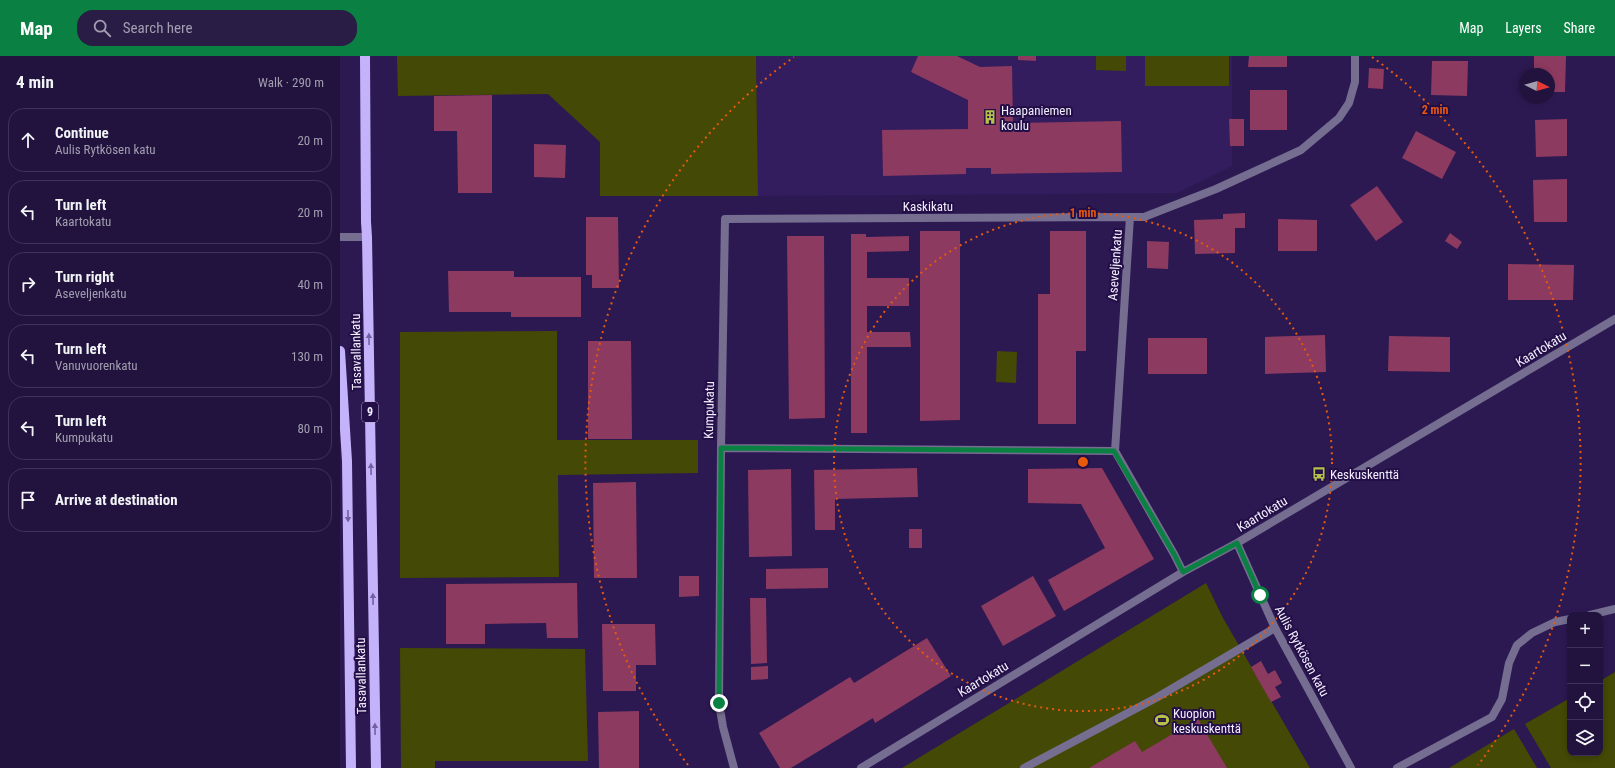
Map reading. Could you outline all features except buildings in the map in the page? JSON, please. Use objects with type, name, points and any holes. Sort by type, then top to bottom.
[{"type":"main road","name":"Tasavallankatu","points":[[365,56],[366,222],[376,768]]},
{"type":"main road","name":"Tasavallankatu","points":[[340,351],[347,461],[351,768]]},
{"type":"street","name":"Aseveljenkatu","points":[[1114,451],[1130,217],[1144,217],[1216,189],[1301,150],[1339,118],[1349,103],[1355,82],[1355,56]]},
{"type":"street","name":"Kaskikatu","points":[[725,219],[1130,217]]},
{"type":"street","name":"Kumpukatu","points":[[725,219],[719,703],[723,727],[734,768]]},
{"type":"street","points":[[340,237],[367,237]]},
{"type":"street","name":"Kaartokatu","points":[[860,768],[1183,572],[1237,543],[1615,319]]},
{"type":"street","points":[[721,448],[1114,451],[1183,572]]},
{"type":"street","name":"Aulis Rytkösen katu","points":[[1237,543],[1275,628],[1351,768]]},
{"type":"street","points":[[1602,612],[1615,609]]},
{"type":"street","points":[[1397,768],[1492,716],[1502,699],[1510,663],[1517,645],[1538,630],[1555,622],[1567,620]]},
{"type":"street","points":[[1024,768],[1156,698],[1275,628]]},
{"type":"shaded area","points":[[756,56],[1232,56],[1232,166],[1177,193],[758,196]]},
{"type":"green space","points":[[397,56],[756,56],[758,196],[600,196],[600,142],[548,94],[398,96]]},
{"type":"green space","points":[[1096,56],[1126,56],[1126,71],[1096,70]]},
{"type":"green space","points":[[1145,56],[1229,56],[1229,86],[1145,86]]},
{"type":"green space","points":[[557,331],[557,440],[698,440],[698,473],[558,475],[559,577],[400,578],[400,332]]},
{"type":"green space","points":[[997,351],[1017,352],[1016,383],[996,382]]},
{"type":"green space","name":"Kuopion keskuskenttä","points":[[1206,583],[1223,618],[1310,768],[902,768]]},
{"type":"green space","points":[[400,648],[585,649],[588,761],[435,761],[435,768],[401,768]]},
{"type":"green space","points":[[1615,672],[1615,768],[1551,768],[1525,724],[1567,700],[1567,756],[1603,756],[1603,679]]},
{"type":"green space","points":[[1514,729],[1537,768],[1449,768]]},
{"type":"place","name":"Haapaniemen koulu","points":[[990,117]]},
{"type":"place","name":"Keskuskenttä","points":[[1319,474]]},
{"type":"place","name":"Kuopion keskuskenttä","points":[[1162,720]]},
{"type":"route","points":[[719,703],[721,448],[1114,451],[1183,572],[1237,543],[1260,595]]}]
